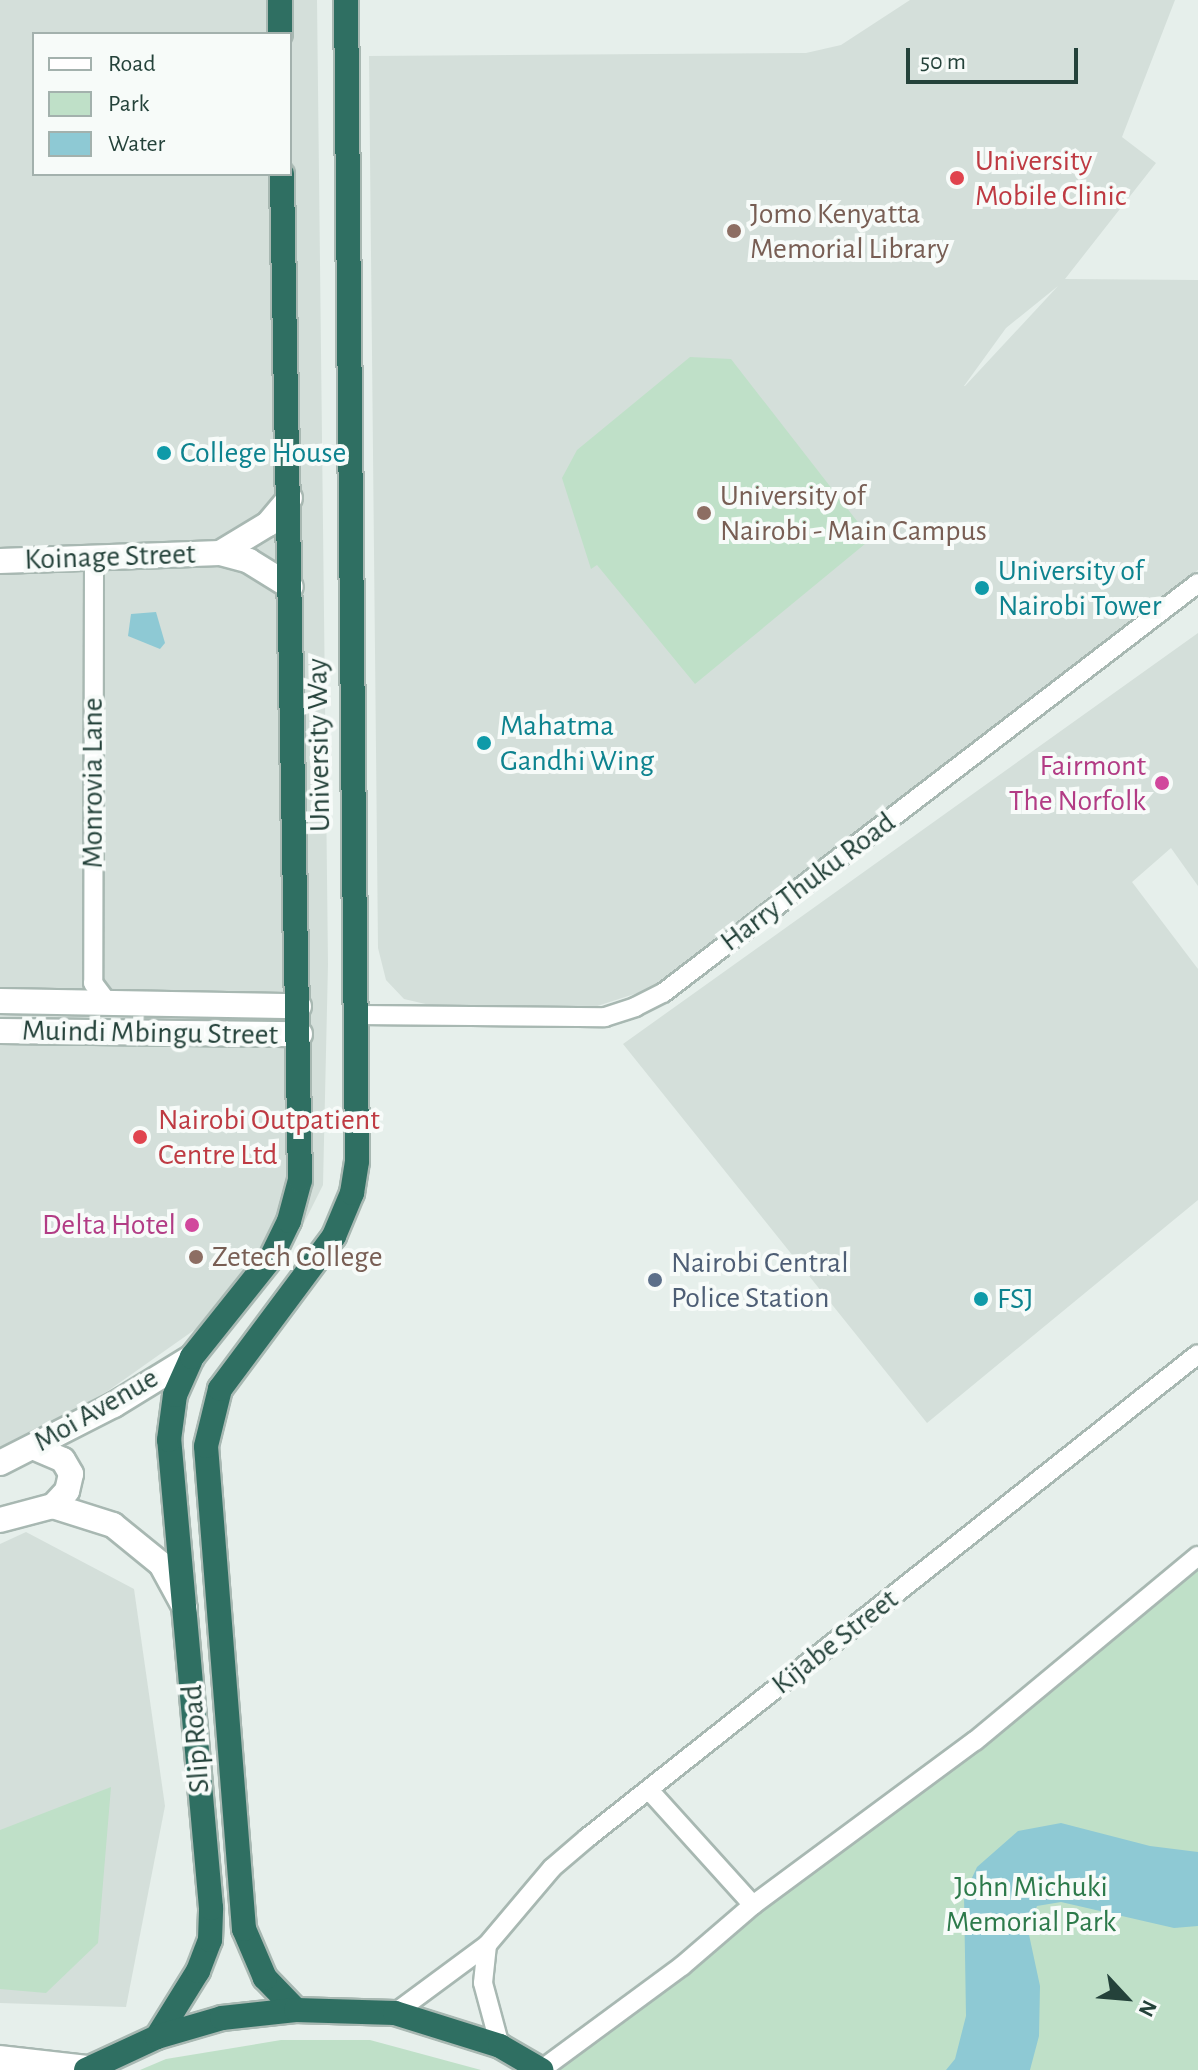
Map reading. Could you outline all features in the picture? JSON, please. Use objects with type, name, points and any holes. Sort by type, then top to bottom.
[{"type":"highway","points":[[280,0],[280,32]]},
{"type":"highway","name":"University Way","points":[[206,1446],[220,1389],[334,1236],[352,1193],[357,1161],[359,1015],[349,593],[346,0]]},
{"type":"highway","name":"University Way","points":[[192,1357],[271,1258],[289,1221],[300,1180],[300,1034],[282,176]]},
{"type":"highway","name":"Slip Road","points":[[157,2037],[198,1971],[210,1940],[188,1614],[169,1440],[175,1395],[192,1357]]},
{"type":"highway","name":"Slip Road","points":[[206,1446],[241,1907],[251,1954],[265,1978],[296,2010]]},
{"type":"highway","points":[[87,2069],[157,2037],[222,2018],[296,2010],[395,2013],[500,2046],[541,2070]]},
{"type":"street","name":"Koinage Street","points":[[220,553],[268,524],[290,498]]},
{"type":"street","name":"Koinage Street","points":[[0,561],[220,553],[249,561],[291,587]]},
{"type":"street","name":"Monrovia Lane","points":[[94,558],[93,983],[108,1003]]},
{"type":"street","name":"Harry Thuku Road","points":[[359,1015],[605,1017],[663,993],[1198,583]]},
{"type":"street","name":"Muindi Mbingu Street","points":[[0,1001],[299,1006]]},
{"type":"street","name":"Muindi Mbingu Street","points":[[0,1031],[300,1034]]},
{"type":"street","name":"Kijabe Street","points":[[395,2013],[487,1945],[552,1868],[1198,1354]]},
{"type":"street","name":"Moi Avenue","points":[[0,1463],[35,1448],[192,1357]]},
{"type":"street","points":[[0,1520],[53,1506],[67,1491],[71,1474],[63,1460],[35,1448]]},
{"type":"street","name":"Slip Road","points":[[53,1506],[113,1525],[142,1545],[161,1564],[188,1614]]},
{"type":"street","points":[[541,2070],[661,1983],[753,1905],[975,1741],[1198,1556]]},
{"type":"street","points":[[649,1790],[753,1905]]},
{"type":"street","points":[[487,1945],[483,1983],[500,2046]]},
{"type":"street","points":[[0,2058],[87,2069]]},
{"type":"shaded area","points":[[0,0],[317,0],[328,964],[323,1185],[281,1269],[0,1467]]},
{"type":"shaded area","name":"University of Nairobi - Main Campus","points":[[910,0],[1175,0],[1122,137],[1156,163],[1065,279],[1198,280],[1198,570],[650,989],[588,1009],[434,1006],[404,999],[386,980],[378,948],[369,56],[806,53],[841,45]],"holes":[[[1058,286],[965,386],[1006,328]]]},
{"type":"shaded area","points":[[1198,633],[1198,886],[1171,848],[1132,882],[1198,969],[1198,1200],[927,1423],[623,1044]]},
{"type":"shaded area","points":[[26,1532],[134,1589],[165,1806],[126,2007],[0,2003],[0,1544]]},
{"type":"green space","points":[[690,357],[731,359],[871,539],[695,684],[597,565],[591,569],[562,478],[577,450]]},
{"type":"green space","name":"John Michuki Memorial Park","points":[[1198,1558],[1198,2070],[550,2070]]},
{"type":"green space","points":[[111,1787],[98,1943],[46,1993],[0,1989],[0,1830]]},
{"type":"green space","points":[[281,2040],[370,2040],[481,2070],[140,2070],[166,2059]]},
{"type":"water","points":[[156,612],[165,643],[160,649],[128,636],[131,614]]},
{"type":"water","points":[[1061,1823],[1150,1846],[1198,1852],[1198,1926],[1174,1928],[1061,1902],[1037,1906],[1028,1930],[1040,1986],[1039,2036],[1030,2070],[946,2070],[955,2059],[966,2016],[964,1895],[977,1867],[1018,1831]]},
{"type":"place","name":"University Mobile Clinic","points":[[957,178]]},
{"type":"place","name":"Jomo Kenyatta Memorial Library","points":[[734,231]]},
{"type":"place","name":"College House","points":[[164,453]]},
{"type":"place","name":"University of Nairobi - Main Campus","points":[[704,513]]},
{"type":"place","name":"University of Nairobi Tower","points":[[982,588]]},
{"type":"place","name":"Mahatma Gandhi Wing","points":[[484,743]]},
{"type":"place","name":"Fairmont The Norfolk","points":[[1162,783]]},
{"type":"place","name":"Nairobi Outpatient Centre Ltd","points":[[140,1137]]},
{"type":"place","name":"Delta Hotel","points":[[192,1225]]},
{"type":"place","name":"Zetech College","points":[[196,1257]]},
{"type":"place","name":"Nairobi Central Police Station","points":[[655,1280]]},
{"type":"place","name":"FSJ","points":[[981,1299]]}]
